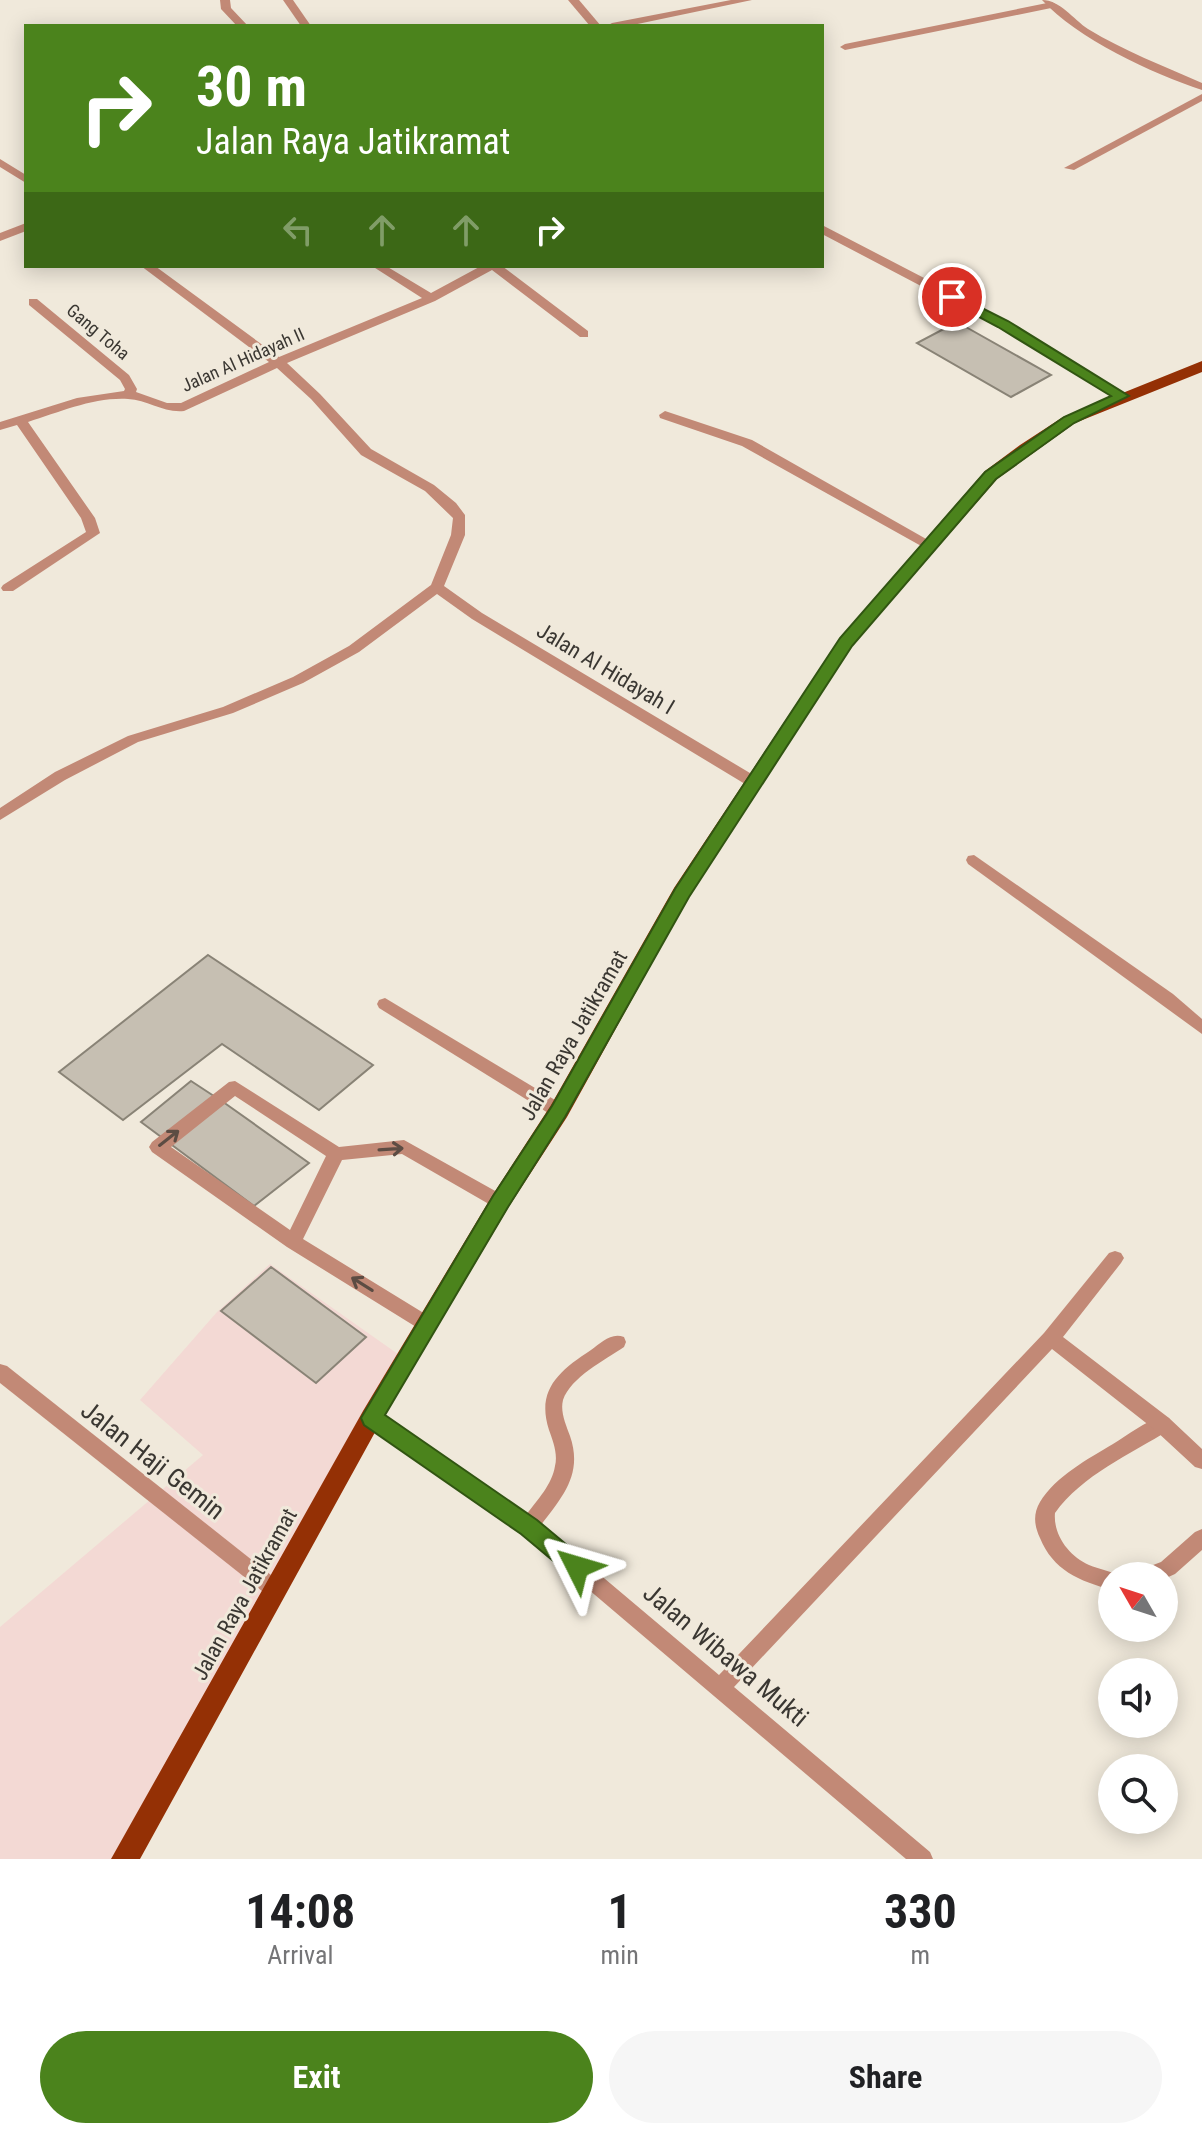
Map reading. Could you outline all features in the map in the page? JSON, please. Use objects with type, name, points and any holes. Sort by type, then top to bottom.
[{"type":"main road","name":"Jalan Raya Jatikramat","points":[[125,1859],[371,1418],[500,1202],[559,1111],[681,893],[846,642],[991,475],[1069,420],[1202,366]]},
{"type":"street","points":[[225,0],[226,9],[241,24]]},
{"type":"street","points":[[288,0],[305,24]]},
{"type":"street","points":[[573,0],[594,24]]},
{"type":"street","points":[[622,24],[747,0]]},
{"type":"street","points":[[845,47],[1050,3],[1091,34],[1202,87]]},
{"type":"street","points":[[1070,168],[1202,97]]},
{"type":"street","points":[[0,162],[24,179]]},
{"type":"street","points":[[0,237],[24,228]]},
{"type":"street","points":[[824,230],[1003,324],[1122,396]]},
{"type":"street","points":[[0,815],[60,776],[133,739],[228,710],[298,680],[354,649],[437,587],[458,535],[460,518],[439,493],[368,453],[342,432],[317,398],[277,363],[150,268]]},
{"type":"street","points":[[381,268],[431,298]]},
{"type":"street","name":"Jalan Al Hidayah II","points":[[0,426],[76,404],[129,395],[161,407],[184,407],[277,363],[431,298],[488,268]]},
{"type":"street","points":[[495,268],[584,334]]},
{"type":"street","name":"Gang Toha","points":[[33,302],[125,378],[131,389],[129,395]]},
{"type":"street","points":[[665,415],[747,443],[928,544]]},
{"type":"street","points":[[8,588],[93,533],[88,518],[21,421]]},
{"type":"street","name":"Jalan Al Hidayah I","points":[[437,587],[477,616],[755,783]]},
{"type":"street","points":[[974,860],[1167,998],[1202,1028]]},
{"type":"street","points":[[385,1004],[559,1111]]},
{"type":"street","points":[[428,1325],[293,1242],[158,1147],[235,1087],[336,1154],[404,1147],[500,1202]]},
{"type":"street","points":[[293,1242],[336,1154]]},
{"type":"street","points":[[720,1688],[1051,1338],[1115,1258]]},
{"type":"street","points":[[1051,1338],[1162,1424],[1202,1461]]},
{"type":"street","points":[[529,1527],[561,1479],[566,1461],[552,1407],[559,1391],[568,1376],[617,1342]]},
{"type":"street","name":"Jalan Haji Gemin","points":[[0,1372],[274,1589]]},
{"type":"street","name":"Jalan Wibawa Mukti","points":[[371,1418],[529,1527],[922,1859]]},
{"type":"street","points":[[1098,1577],[1078,1572],[1060,1556],[1045,1529],[1045,1510],[1059,1492],[1162,1424]]},
{"type":"street","points":[[1175,1562],[1202,1538]]},
{"type":"shaded area","points":[[270,1264],[405,1359],[131,1859],[0,1859],[0,1627],[203,1455],[140,1400],[217,1312]]},
{"type":"building","points":[[957,322],[1051,375],[1011,397],[917,343]]},
{"type":"building","points":[[208,955],[373,1065],[319,1110],[222,1044],[123,1120],[59,1072]]},
{"type":"building","points":[[191,1081],[309,1163],[254,1206],[141,1122]]},
{"type":"building","points":[[271,1267],[366,1337],[316,1383],[221,1311]]},
{"type":"route","points":[[577,1567],[529,1527],[371,1418],[500,1202],[559,1111],[681,893],[846,642],[991,475],[1069,420],[1122,396],[952,297]]}]
